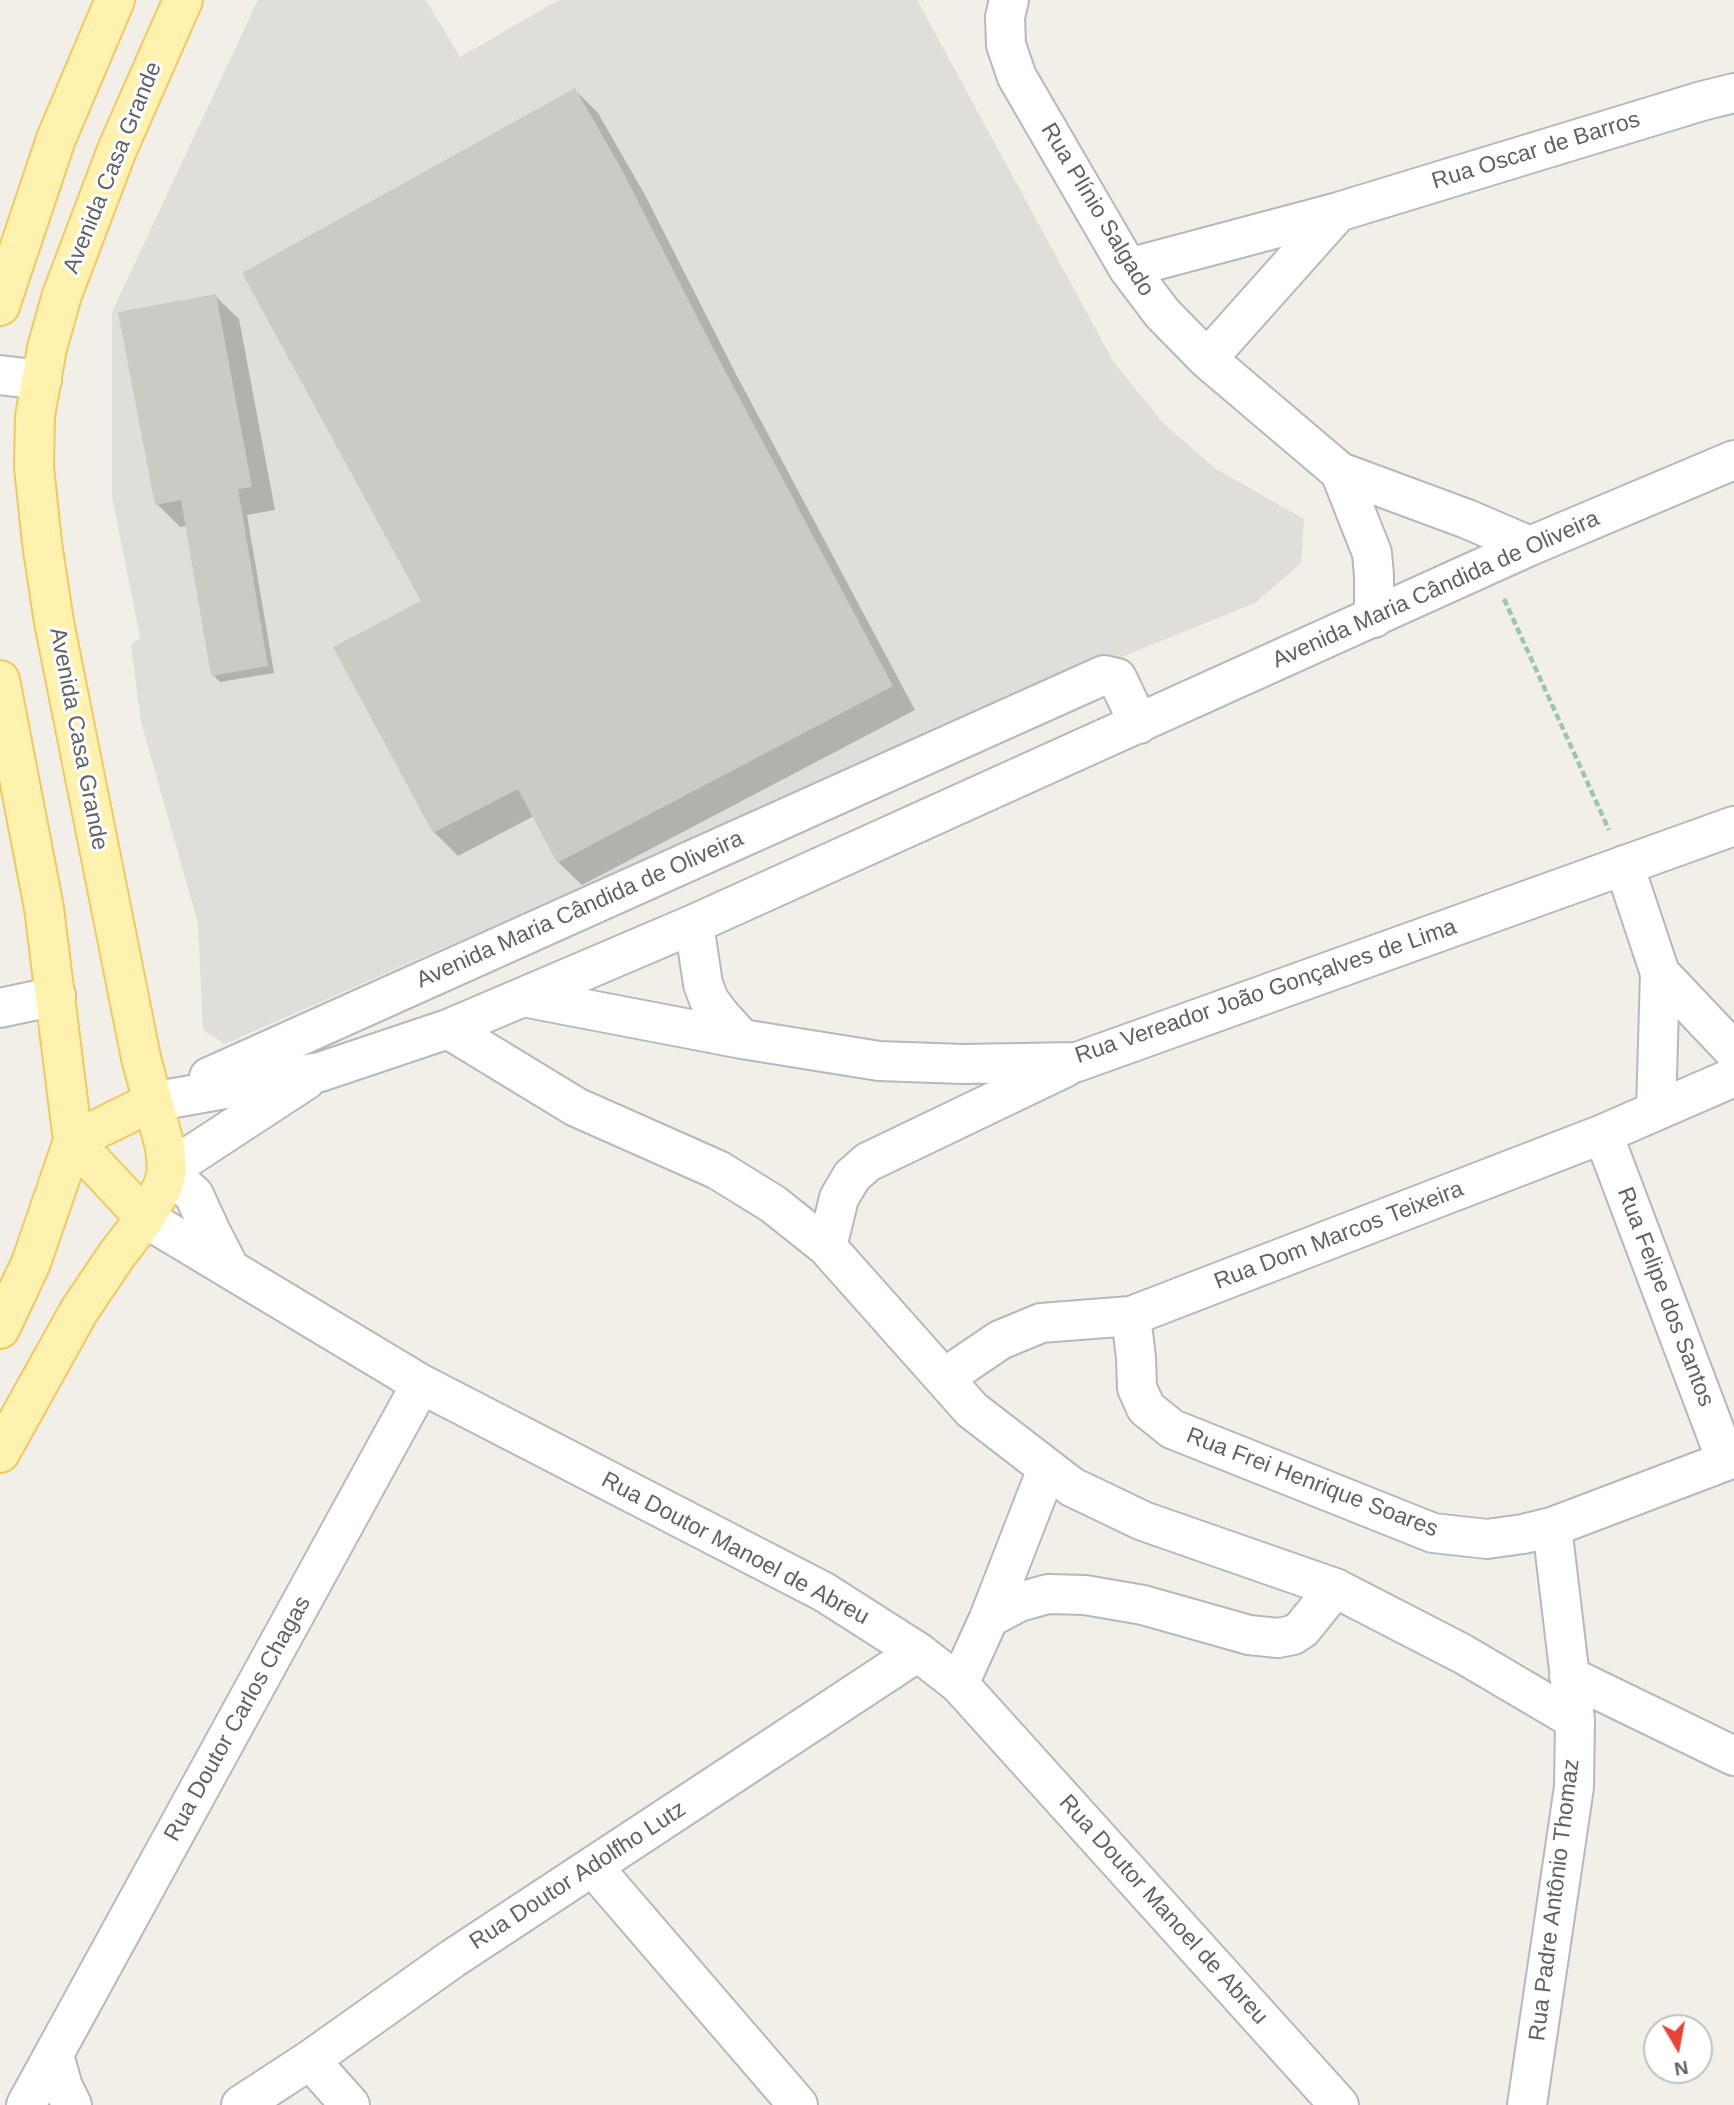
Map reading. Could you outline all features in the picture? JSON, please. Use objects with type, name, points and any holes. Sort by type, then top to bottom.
[{"type":"main road","points":[[0,306],[56,139],[115,0]]},
{"type":"main road","name":"Avenida Casa Grande","points":[[167,1171],[165,1147],[138,1044],[54,621],[34,467],[35,416],[47,348],[71,271],[117,150],[183,0]]},
{"type":"main road","points":[[0,680],[44,908],[73,1141],[31,1263],[0,1329]]},
{"type":"main road","points":[[73,1141],[152,1102]]},
{"type":"main road","points":[[73,1141],[145,1217]]},
{"type":"main road","points":[[0,1453],[79,1311],[145,1217],[163,1186],[167,1171]]},
{"type":"street","name":"Rua Plínio Salgado","points":[[1009,0],[1005,17],[1006,45],[1017,77],[1128,268],[1162,313],[1207,359],[1340,472],[1467,519],[1530,546]]},
{"type":"street","name":"Rua Oscar de Barros","points":[[1128,268],[1338,212],[1734,93]]},
{"type":"street","points":[[1207,359],[1338,212]]},
{"type":"street","points":[[0,375],[42,380]]},
{"type":"street","name":"Avenida Maria Cândida de Oliveira","points":[[152,1102],[320,1072],[448,1029],[694,924],[1530,546],[1734,460]]},
{"type":"street","name":"Rua Plínio Salgado","points":[[1340,472],[1371,554],[1374,618]]},
{"type":"street","name":"Avenida Maria Cândida de Oliveira","points":[[152,1102],[1104,675],[1117,678],[1139,724]]},
{"type":"street","name":"Rua Vereador João Gonçalves de Lima","points":[[523,997],[742,1039],[879,1061],[963,1064],[1077,1062],[1734,826]]},
{"type":"street","points":[[1624,864],[1660,973],[1656,1111]]},
{"type":"street","points":[[694,924],[703,985],[709,1000],[742,1039]]},
{"type":"street","points":[[1660,973],[1734,1051]]},
{"type":"street","points":[[0,1008],[56,996]]},
{"type":"street","points":[[448,1029],[576,1107],[718,1170],[773,1204],[827,1247],[972,1410],[1072,1487],[1143,1521],[1335,1588],[1463,1654],[1575,1720]]},
{"type":"street","points":[[827,1247],[839,1198],[852,1176],[868,1162],[1077,1062]]},
{"type":"street","name":"Avenida Maria Cândida de Oliveira","points":[[167,1171],[320,1072]]},
{"type":"street","name":"Rua Dom Marcos Teixeira","points":[[944,1378],[1000,1340],[1041,1323],[1131,1316],[1603,1134],[1734,1077]]},
{"type":"street","name":"Rua Felipe dos Santos","points":[[1603,1134],[1730,1459]]},
{"type":"street","points":[[167,1171],[194,1195],[230,1269]]},
{"type":"street","name":"Rua Doutor Manoel de Abreu","points":[[145,1217],[421,1384],[824,1592],[918,1652],[959,1684],[1339,2105]]},
{"type":"street","name":"Rua Frei Henrique Soares","points":[[1131,1316],[1137,1388],[1146,1408],[1172,1429],[1433,1533],[1487,1539],[1552,1527],[1730,1459]]},
{"type":"street","name":"Rua Doutor Carlos Chagas","points":[[26,2105],[421,1384]]},
{"type":"street","points":[[959,1684],[989,1618],[1047,1469]]},
{"type":"street","name":"Rua Padre Antônio Thomaz","points":[[1527,2105],[1574,1787],[1575,1720],[1552,1527]]},
{"type":"street","points":[[989,1618],[1019,1602],[1048,1594],[1085,1595],[1143,1605],[1249,1635],[1278,1638],[1293,1635],[1302,1629],[1335,1588]]},
{"type":"street","name":"Rua Doutor Adolfho Lutz","points":[[241,2105],[310,2060],[452,1959],[918,1652]]},
{"type":"street","points":[[1569,1676],[1734,1756]]},
{"type":"street","points":[[593,1867],[798,2105]]},
{"type":"street","points":[[54,2054],[63,2087],[72,2105]]},
{"type":"street","points":[[310,2060],[349,2105]]},
{"type":"path","points":[[1489,566],[1624,864]]},
{"type":"shaded area","points":[[258,0],[426,0],[460,57],[559,0],[917,0],[1113,361],[1163,423],[1216,469],[1304,519],[1301,563],[1255,603],[909,743],[225,1044],[203,1030],[198,923],[141,722],[131,646],[140,637],[112,497],[112,312]]},
{"type":"building","points":[[575,88],[622,170],[714,350],[893,686],[557,863],[518,789],[433,833],[333,647],[421,601],[242,273]]},
{"type":"building","points":[[216,294],[252,487],[238,489],[268,666],[211,676],[181,500],[155,505],[118,312]]}]
